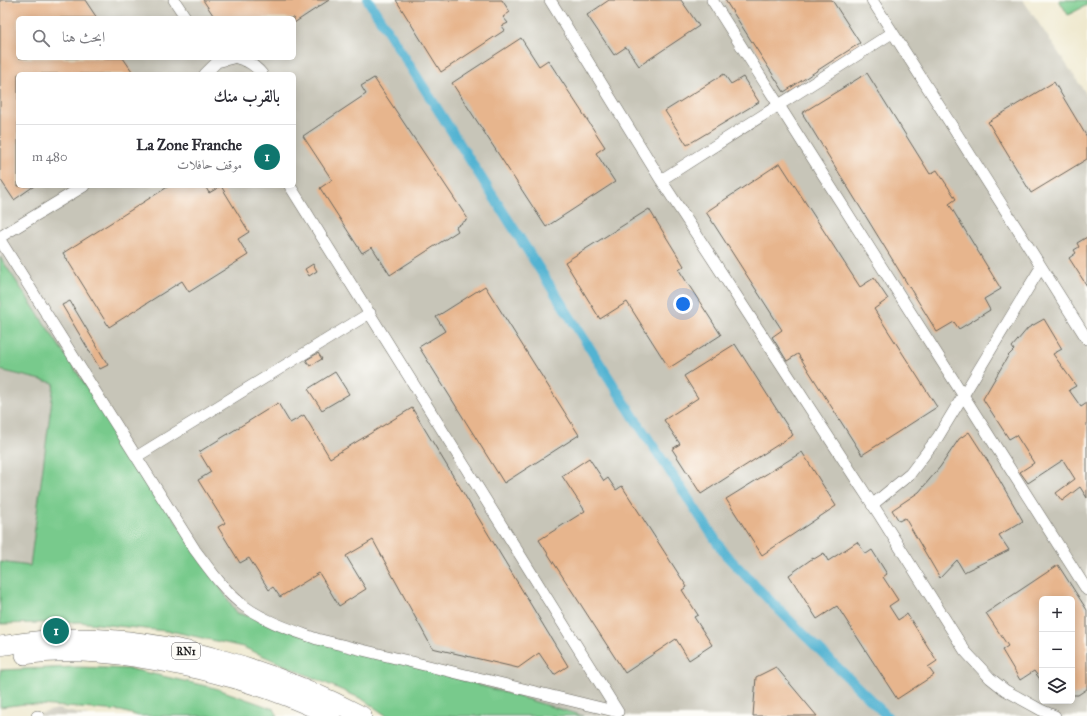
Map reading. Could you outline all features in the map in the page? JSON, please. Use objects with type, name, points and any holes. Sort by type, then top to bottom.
[{"type":"highway","name":"RN1","points":[[0,646],[54,638],[76,638],[121,640],[169,647],[265,672],[312,692],[362,716]]},
{"type":"highway","name":"RN1","points":[[0,658],[56,652],[84,652],[169,662],[246,681],[331,716]]},
{"type":"street","points":[[174,0],[185,16]]},
{"type":"street","points":[[550,0],[661,180],[965,651],[990,678],[1005,690],[1055,716]]},
{"type":"street","points":[[712,0],[1087,590]]},
{"type":"street","points":[[872,0],[1087,339]]},
{"type":"street","points":[[661,180],[892,33]]},
{"type":"street","points":[[206,72],[215,60]]},
{"type":"street","points":[[246,60],[255,66],[260,72]]},
{"type":"street","points":[[0,237],[81,188]]},
{"type":"street","points":[[0,240],[195,550],[211,571],[244,606],[266,619],[317,639],[618,712],[291,188]]},
{"type":"street","points":[[872,505],[910,474],[938,437],[1040,267]]},
{"type":"street","points":[[136,457],[370,312]]},
{"type":"shaded area","points":[[0,0],[1023,0],[1087,95],[1087,716],[550,716],[0,570]]},
{"type":"shaded area","points":[[57,709],[89,716],[32,716]]},
{"type":"green space","points":[[1059,0],[1087,0],[1087,5],[1068,15]]},
{"type":"green space","points":[[0,257],[237,613],[583,716],[387,716],[362,699],[243,647],[175,632],[79,622],[0,624],[0,562],[30,566],[54,383],[0,370]]},
{"type":"green space","points":[[77,667],[131,669],[215,688],[274,709],[278,716],[139,716],[121,711],[25,704],[0,707],[0,670]]},
{"type":"building","points":[[0,0],[85,0],[96,16],[16,16],[16,60],[124,60],[133,72],[16,72],[16,188],[31,188],[14,200],[0,179]]},
{"type":"building","points":[[203,0],[329,0],[296,22],[296,16],[214,16]]},
{"type":"building","points":[[396,0],[502,0],[510,12],[503,17],[508,23],[502,26],[505,30],[441,72]]},
{"type":"building","points":[[609,0],[681,0],[699,26],[639,66],[626,47],[614,55],[587,15]]},
{"type":"building","points":[[725,0],[832,0],[860,43],[784,92]]},
{"type":"building","points":[[521,38],[539,66],[548,60],[605,147],[596,153],[615,182],[546,227],[452,83]]},
{"type":"building","points":[[867,73],[930,174],[937,170],[956,199],[949,204],[1001,289],[984,299],[990,310],[959,329],[954,322],[937,332],[802,113]]},
{"type":"building","points":[[724,74],[731,84],[743,77],[759,102],[687,145],[665,111]]},
{"type":"building","points":[[374,78],[468,219],[456,227],[458,231],[390,275],[372,247],[362,253],[320,188],[332,180],[303,136],[366,94],[361,86]]},
{"type":"building","points":[[1054,82],[1087,137],[1087,159],[1031,193],[988,122]]},
{"type":"building","points":[[780,163],[860,287],[874,278],[888,299],[874,309],[937,407],[862,455],[798,354],[787,361],[772,337],[782,330],[706,212]]},
{"type":"building","points":[[166,188],[206,188],[209,193],[218,188],[222,188],[249,232],[238,239],[248,255],[189,292],[182,281],[109,327],[63,253]]},
{"type":"building","points":[[649,209],[684,266],[679,270],[721,335],[669,368],[627,302],[600,319],[565,262]]},
{"type":"building","points":[[1087,237],[1087,286],[1069,258],[1076,253],[1074,250],[1079,247],[1077,243]]},
{"type":"building","points":[[313,264],[317,271],[309,276],[305,269]]},
{"type":"building","points":[[485,286],[579,435],[504,483],[419,347],[445,331],[436,317]]},
{"type":"building","points":[[70,301],[108,365],[100,369],[62,305]]},
{"type":"building","points":[[1044,319],[1062,349],[1053,354],[1076,386],[1069,390],[1081,407],[1087,403],[1087,498],[1080,487],[1062,501],[1056,493],[1075,479],[1063,460],[1028,483],[1020,472],[1034,463],[1016,435],[1009,439],[983,399],[1008,356],[1014,350],[1012,347],[1028,328]]},
{"type":"building","points":[[735,344],[793,435],[701,494],[672,449],[680,444],[664,420],[698,398],[684,376]]},
{"type":"building","points":[[318,353],[322,359],[310,366],[306,360]]},
{"type":"building","points":[[335,372],[349,394],[322,410],[308,389]]},
{"type":"building","points":[[278,403],[290,423],[304,415],[330,458],[412,408],[568,666],[554,675],[539,653],[518,668],[432,648],[373,540],[346,556],[366,589],[339,606],[319,573],[280,597],[273,587],[269,590],[249,558],[240,563],[218,527],[225,523],[198,480],[211,472],[199,452]]},
{"type":"building","points":[[969,432],[993,469],[1023,521],[999,535],[1009,550],[964,572],[957,560],[940,578],[905,518],[899,521],[892,510],[919,492],[940,467],[959,439]]},
{"type":"building","points":[[802,452],[836,506],[762,555],[726,499]]},
{"type":"building","points":[[589,458],[604,481],[608,478],[616,490],[622,486],[687,587],[682,590],[698,615],[694,617],[712,645],[689,660],[676,639],[625,673],[539,540],[585,511],[562,476]]},
{"type":"building","points":[[857,542],[866,554],[872,550],[887,574],[883,577],[898,600],[889,606],[898,620],[907,614],[937,661],[928,667],[934,675],[897,699],[837,606],[817,619],[789,575],[813,558],[814,559],[824,553],[828,561]]},
{"type":"building","points":[[1058,565],[1087,610],[1087,689],[1078,695],[1075,695],[1075,596],[1039,596],[1039,678],[1034,671],[1020,680],[1002,650],[1008,646],[986,613]]},
{"type":"building","points":[[776,667],[817,716],[753,716],[756,677]]},
{"type":"waterway","points":[[368,0],[637,422],[725,554],[777,608],[887,716]]},
{"type":"place","name":"La Zone Franche","points":[[56,631]]}]
